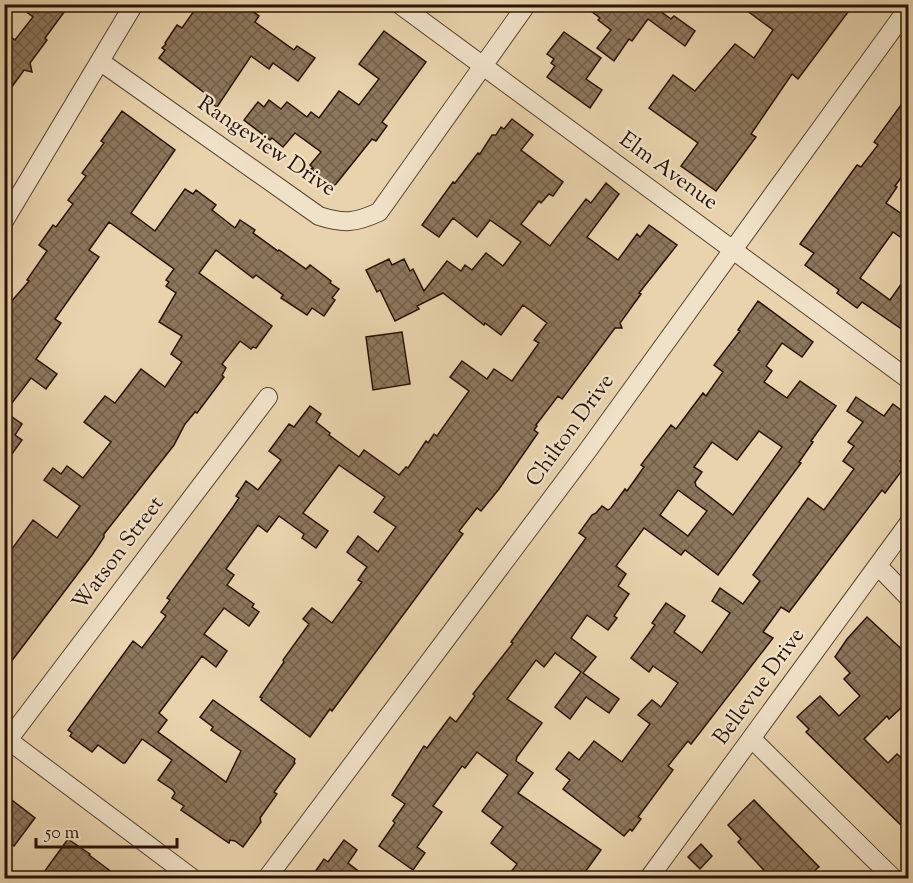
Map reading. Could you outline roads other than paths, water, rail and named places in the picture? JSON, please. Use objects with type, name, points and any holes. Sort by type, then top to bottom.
[{"type":"street","points":[[4,221],[134,4]]},
{"type":"street","name":"Elm Avenue","points":[[399,4],[909,379]]},
{"type":"street","name":"Rangeview Drive","points":[[101,62],[319,216],[338,222],[358,221],[379,212],[527,4]]},
{"type":"street","name":"Chilton Drive","points":[[267,879],[581,459],[909,8]]},
{"type":"street","name":"Watson Street","points":[[6,738],[268,397]]},
{"type":"street","name":"Bellevue Drive","points":[[649,879],[909,524]]},
{"type":"street","points":[[878,566],[909,597]]},
{"type":"street","points":[[6,738],[192,879]]},
{"type":"street","points":[[752,740],[893,879]]}]
